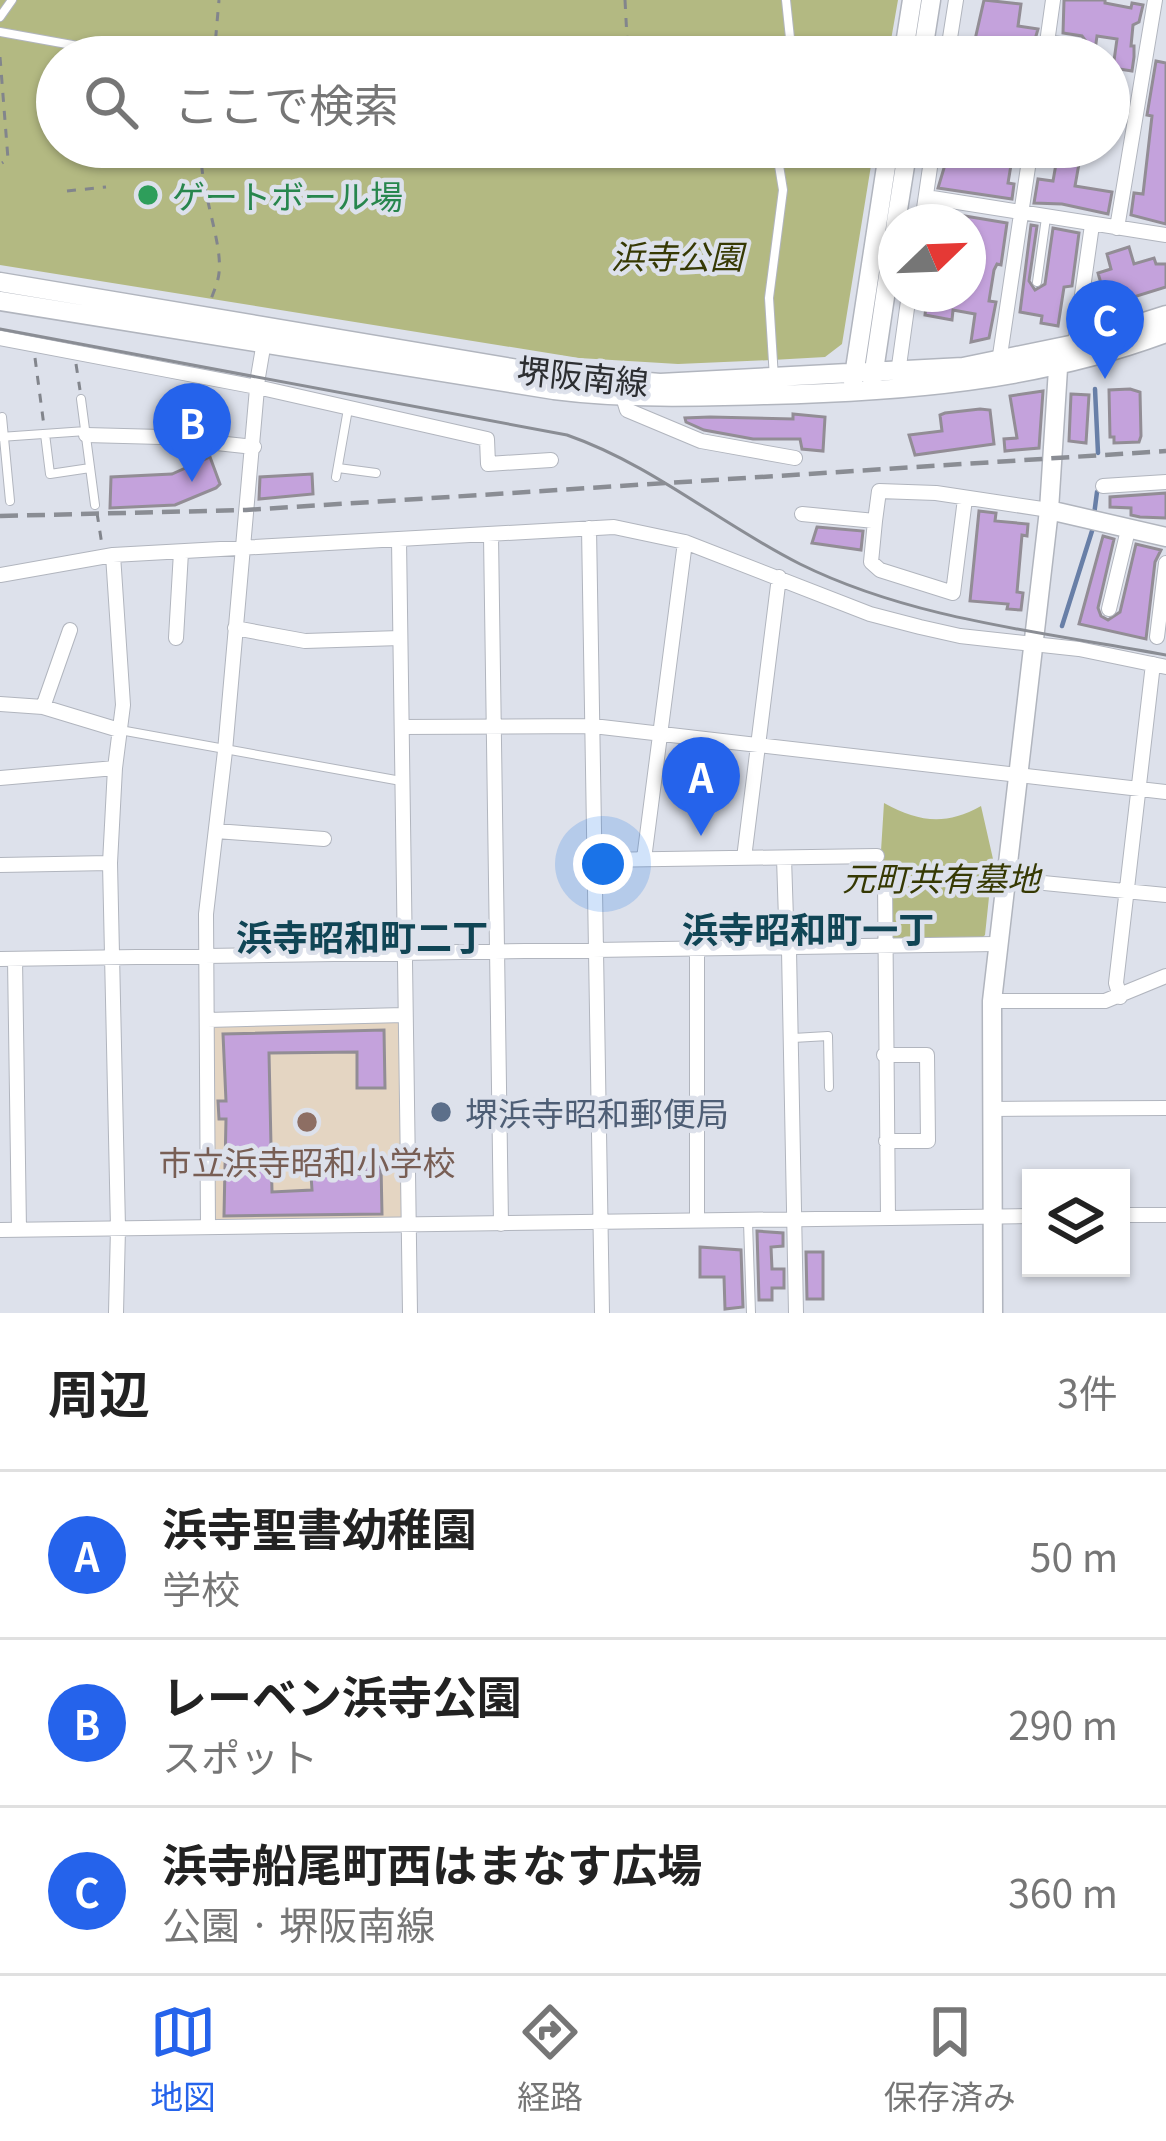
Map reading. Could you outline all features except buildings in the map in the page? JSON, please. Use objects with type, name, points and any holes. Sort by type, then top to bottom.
[{"type":"main road","points":[[906,36],[912,0]]},
{"type":"main road","points":[[925,36],[931,0]]},
{"type":"main road","points":[[863,383],[887,168]]},
{"type":"main road","points":[[899,204],[905,168]]},
{"type":"main road","name":"堺阪南線","points":[[0,282],[554,390],[623,397],[1000,379],[1166,315]]},
{"type":"main road","name":"堺阪南線","points":[[0,301],[580,379],[660,383],[774,378],[863,383],[898,373],[999,362],[1166,333]]},
{"type":"main road","points":[[863,383],[878,310]]},
{"type":"main road","points":[[993,1313],[991,1109],[996,944],[1064,352]]},
{"type":"main road","points":[[1049,510],[1166,537]]},
{"type":"street","points":[[950,36],[956,0]]},
{"type":"street","points":[[1047,36],[1053,0]]},
{"type":"street","points":[[1130,150],[1155,0]]},
{"type":"street","points":[[925,204],[930,168]]},
{"type":"street","points":[[999,362],[1027,168]]},
{"type":"street","points":[[1117,228],[1127,168]]},
{"type":"street","points":[[926,197],[1166,235]]},
{"type":"street","points":[[1064,352],[1092,225]]},
{"type":"street","points":[[898,373],[907,312]]},
{"type":"street","points":[[208,1227],[206,914],[257,386],[266,334]]},
{"type":"street","points":[[0,338],[257,386],[487,439],[488,464],[551,460]]},
{"type":"street","points":[[623,397],[627,410],[701,441],[795,458]]},
{"type":"street","points":[[86,433],[254,447]]},
{"type":"street","points":[[1103,486],[1166,482]]},
{"type":"street","points":[[965,499],[953,592],[880,570],[871,562],[879,491],[936,493],[1049,510]]},
{"type":"street","points":[[802,514],[875,521]]},
{"type":"street","points":[[0,575],[108,556],[614,527],[685,542],[870,614],[920,627],[1159,665],[1138,788],[1116,982],[1120,997]]},
{"type":"street","points":[[589,528],[602,1313]]},
{"type":"street","points":[[1109,609],[1128,530]]},
{"type":"street","points":[[491,536],[500,1224]]},
{"type":"street","points":[[399,541],[410,1313]]},
{"type":"street","points":[[644,859],[685,542]]},
{"type":"street","points":[[176,638],[181,552]]},
{"type":"street","points":[[108,556],[117,595],[113,607],[123,667],[110,863],[116,1313]]},
{"type":"street","points":[[1157,637],[1166,563]]},
{"type":"street","points":[[744,858],[779,577]]},
{"type":"street","points":[[235,628],[305,640],[400,638]]},
{"type":"street","points":[[43,707],[70,630]]},
{"type":"street","points":[[0,704],[43,707],[119,730]]},
{"type":"street","points":[[402,727],[593,726],[1166,792]]},
{"type":"street","points":[[0,778],[115,768]]},
{"type":"street","points":[[216,831],[323,839]]},
{"type":"street","points":[[596,860],[878,856]]},
{"type":"street","points":[[784,858],[796,1313]]},
{"type":"street","points":[[0,865],[110,863]]},
{"type":"street","points":[[1004,879],[1166,895]]},
{"type":"street","points":[[885,883],[888,1218]]},
{"type":"street","points":[[19,1230],[7,959],[996,944]]},
{"type":"street","points":[[697,951],[698,1221]]},
{"type":"street","points":[[992,1001],[1105,1000],[1166,976]]},
{"type":"street","points":[[207,1020],[404,1016]]},
{"type":"street","points":[[884,1055],[927,1055],[928,1141],[886,1141]]},
{"type":"street","points":[[991,1109],[1166,1108]]},
{"type":"street","points":[[1130,1215],[1166,1214]]},
{"type":"street","points":[[0,1230],[1022,1216]]},
{"type":"lane","points":[[0,17],[12,0]]},
{"type":"lane","points":[[786,0],[790,36]]},
{"type":"lane","points":[[0,32],[36,38]]},
{"type":"lane","points":[[774,378],[770,298],[783,190],[779,168]]},
{"type":"lane","points":[[1036,282],[1046,218]]},
{"type":"lane","points":[[81,399],[95,506]]},
{"type":"lane","points":[[349,407],[337,473],[376,473]]},
{"type":"lane","points":[[2,417],[10,501]]},
{"type":"lane","points":[[2,437],[86,433]]},
{"type":"lane","points":[[45,434],[50,474],[91,468]]},
{"type":"lane","points":[[119,730],[402,781]]},
{"type":"lane","points":[[791,1038],[828,1036],[829,1087]]},
{"type":"lane","points":[[748,1220],[751,1313]]},
{"type":"path","points":[[215,36],[218,0]]},
{"type":"path","points":[[625,0],[627,36]]},
{"type":"path","points":[[0,57],[8,159],[2,163]]},
{"type":"path","points":[[202,168],[219,258],[210,303]]},
{"type":"path","points":[[67,191],[106,188]]},
{"type":"path","points":[[34,344],[45,434]]},
{"type":"path","points":[[74,351],[81,399]]},
{"type":"path","points":[[95,506],[108,556]]},
{"type":"shaded area","name":"市立浜寺昭和小学校","points":[[404,1015],[407,1224],[208,1227],[207,1020]]},
{"type":"green space","name":"浜寺公園","points":[[0,0],[898,0],[892,36],[36,36],[36,168],[871,168],[842,344],[825,357],[678,364],[579,358],[0,265]]},
{"type":"green space","name":"元町共有墓地","points":[[884,803],[932,819],[956,817],[981,806],[993,859],[985,935],[979,941],[896,942],[892,937],[881,851]]},
{"type":"waterway","points":[[1095,389],[1098,453]]},
{"type":"waterway","points":[[1094,515],[1097,492]]},
{"type":"waterway","points":[[1062,626],[1092,531]]},
{"type":"tram line","points":[[0,329],[567,435],[628,462],[771,548],[843,583],[980,622],[1166,655]]},
{"type":"railway","points":[[0,516],[246,510],[1166,451]]},
{"type":"place","name":"ゲートボール場","points":[[148,195]]},
{"type":"place","name":"浜寺船尾町西はまなす広場","points":[[1105,379]]},
{"type":"place","name":"レーベン浜寺公園","points":[[192,482]]},
{"type":"place","name":"浜寺聖書幼稚園","points":[[701,836]]},
{"type":"place","name":"堺浜寺昭和郵便局","points":[[441,1112]]},
{"type":"place","name":"市立浜寺昭和小学校","points":[[307,1122]]},
{"type":"district","name":"浜寺昭和町一丁","points":[[808,927]]},
{"type":"district","name":"浜寺昭和町二丁","points":[[362,935]]}]
